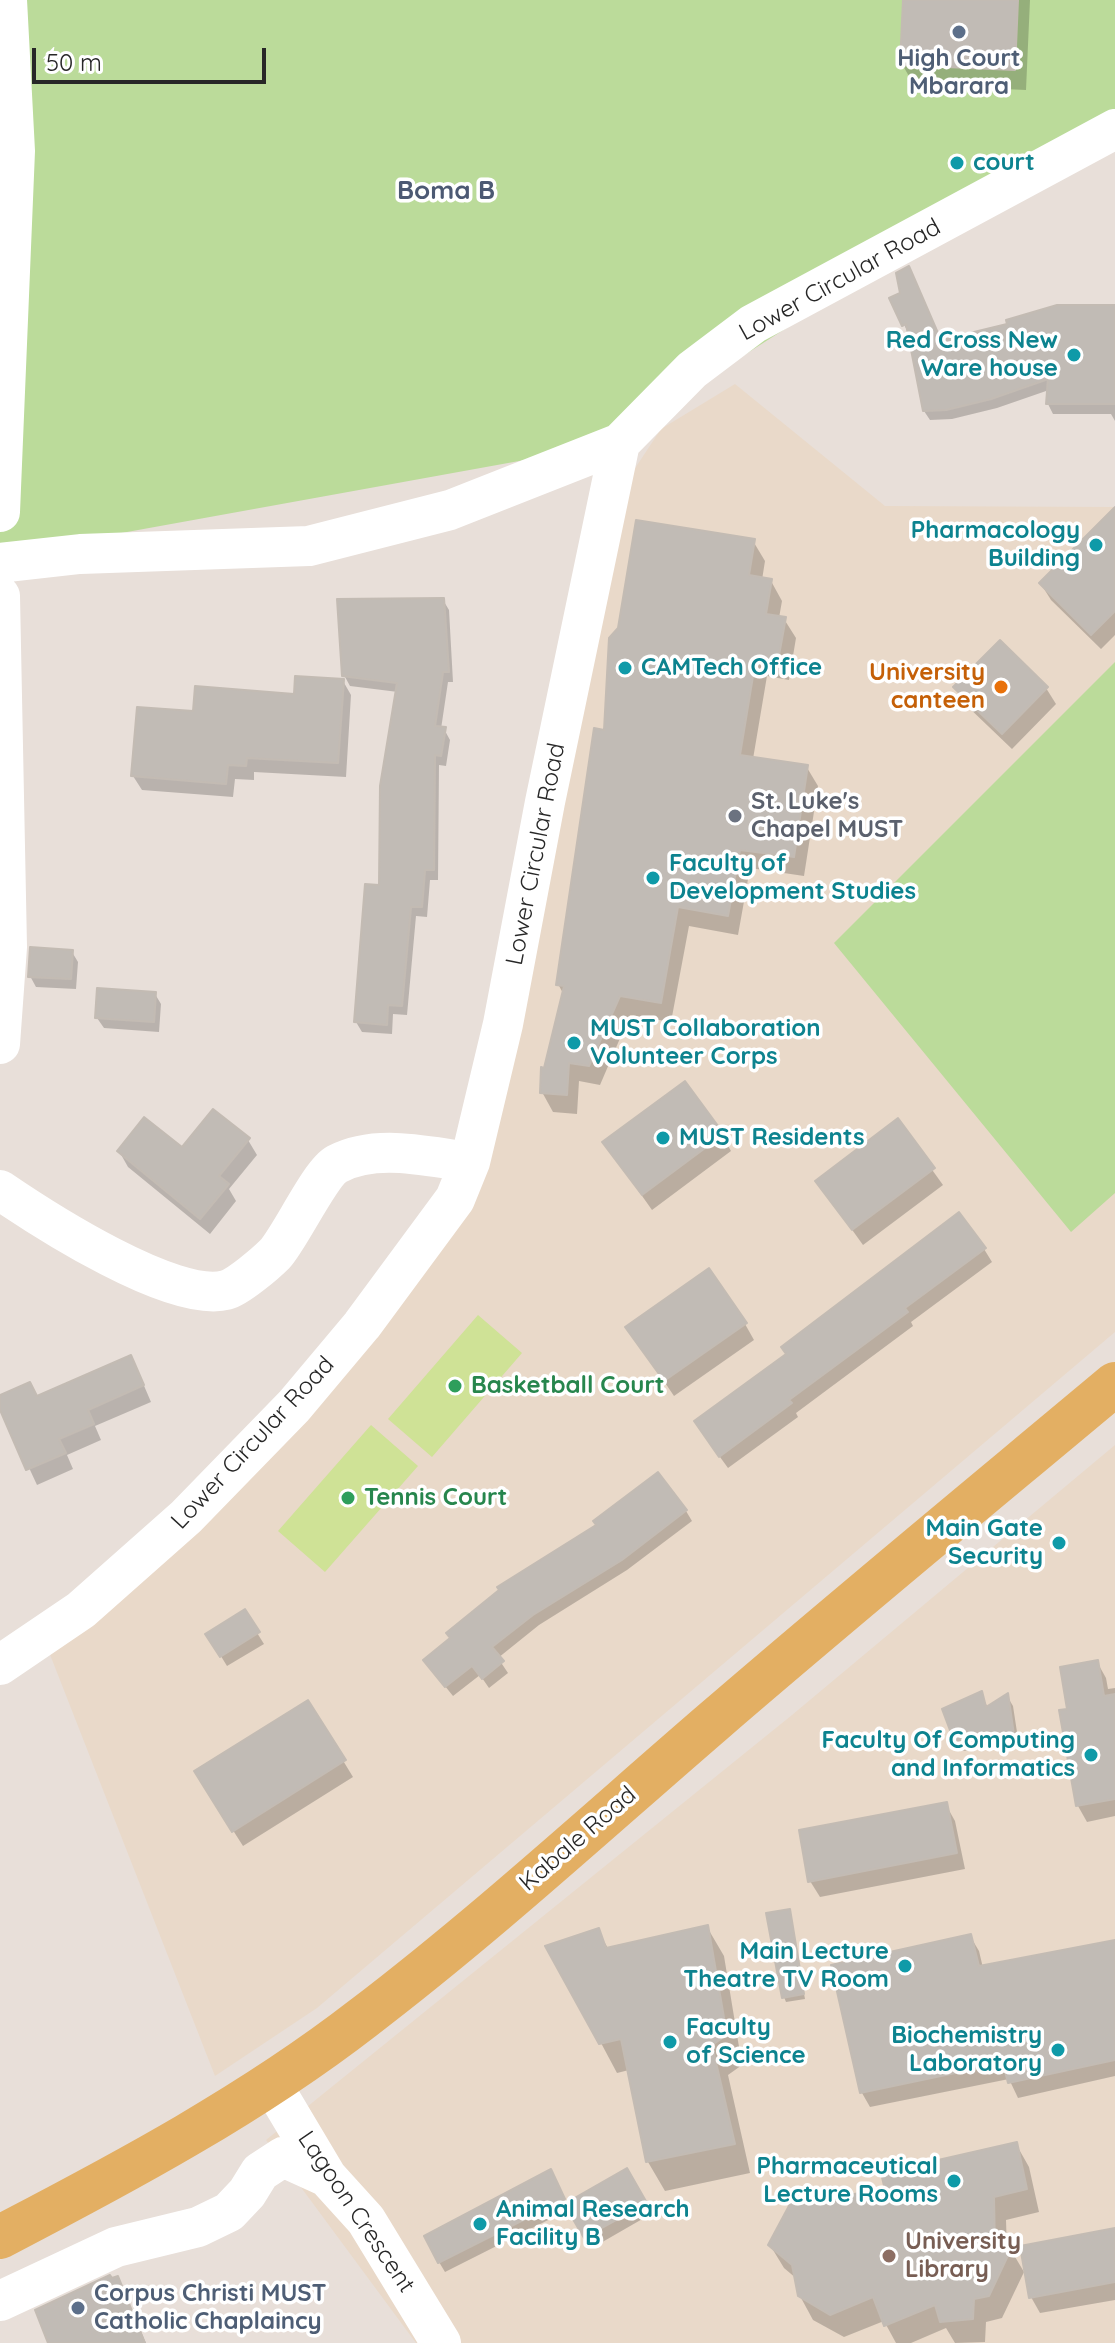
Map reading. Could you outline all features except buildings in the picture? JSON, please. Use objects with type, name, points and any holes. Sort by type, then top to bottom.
[{"type":"main road","name":"Kabale Road","points":[[0,2237],[136,2165],[271,2083],[363,2019],[495,1910],[831,1620],[1115,1384]]},
{"type":"street","points":[[0,512],[15,151],[7,0]]},
{"type":"street","name":"Lower Circular Road","points":[[0,1665],[93,1600],[186,1517],[294,1406],[362,1325],[455,1199],[470,1162],[503,1024],[545,802],[620,443],[692,370],[753,324],[1115,129]]},
{"type":"street","points":[[0,563],[80,554],[309,546],[450,510],[620,443]]},
{"type":"street","points":[[0,596],[7,947],[0,1044]]},
{"type":"street","points":[[0,1190],[54,1226],[150,1277],[203,1291],[227,1290],[275,1254],[334,1165],[360,1156],[392,1152],[470,1162]]},
{"type":"street","name":"Lagoon Crescent","points":[[271,2083],[327,2177],[366,2220],[441,2343]]},
{"type":"street","points":[[0,2301],[116,2247],[198,2227],[229,2212],[247,2193],[260,2172],[283,2157],[327,2177]]},
{"type":"shaded area","points":[[735,384],[885,506],[1115,507],[1115,1332],[317,2008],[215,2076],[49,1652],[438,1251],[616,497],[661,429]]},
{"type":"shaded area","points":[[1115,1445],[1115,2343],[416,2343],[266,2140],[792,1715]]},
{"type":"green space","points":[[0,0],[1115,0],[1115,118],[602,446],[0,555]]},
{"type":"green space","points":[[1115,662],[1115,1193],[1071,1232],[834,943]]},
{"type":"green space","name":"Basketball Court","points":[[478,1315],[522,1353],[432,1457],[388,1419]]},
{"type":"green space","name":"Tennis Court","points":[[371,1425],[418,1466],[325,1572],[278,1531]]},
{"type":"place","name":"High Court Mbarara","points":[[959,32]]},
{"type":"place","name":"court","points":[[957,163]]},
{"type":"place","name":"Red Cross New Ware house","points":[[1074,355]]},
{"type":"place","name":"Pharmacology Building","points":[[1096,545]]},
{"type":"place","name":"CAMTech Office","points":[[625,668]]},
{"type":"place","name":"University canteen","points":[[1001,687]]},
{"type":"place","name":"St. Luke's Chapel MUST","points":[[735,816]]},
{"type":"place","name":"Faculty of Development Studies","points":[[653,878]]},
{"type":"place","name":"MUST Collaboration Volunteer Corps","points":[[574,1043]]},
{"type":"place","name":"MUST Residents","points":[[663,1138]]},
{"type":"place","name":"Basketball Court","points":[[455,1386]]},
{"type":"place","name":"Tennis Court","points":[[348,1498]]},
{"type":"place","name":"Main Gate Security","points":[[1059,1543]]},
{"type":"place","name":"Faculty Of Computing and Informatics","points":[[1091,1755]]},
{"type":"place","name":"Main Lecture Theatre TV Room","points":[[905,1966]]},
{"type":"place","name":"Faculty of Science","points":[[670,2042]]},
{"type":"place","name":"Biochemistry Laboratory","points":[[1058,2050]]},
{"type":"place","name":"Pharmaceutical Lecture Rooms","points":[[954,2181]]},
{"type":"place","name":"Animal Research Facility B","points":[[480,2224]]},
{"type":"place","name":"University Library","points":[[889,2256]]},
{"type":"place","name":"Corpus Christi MUST Catholic Chaplaincy","points":[[78,2308]]},
{"type":"district","name":"Boma B","points":[[446,191]]}]
